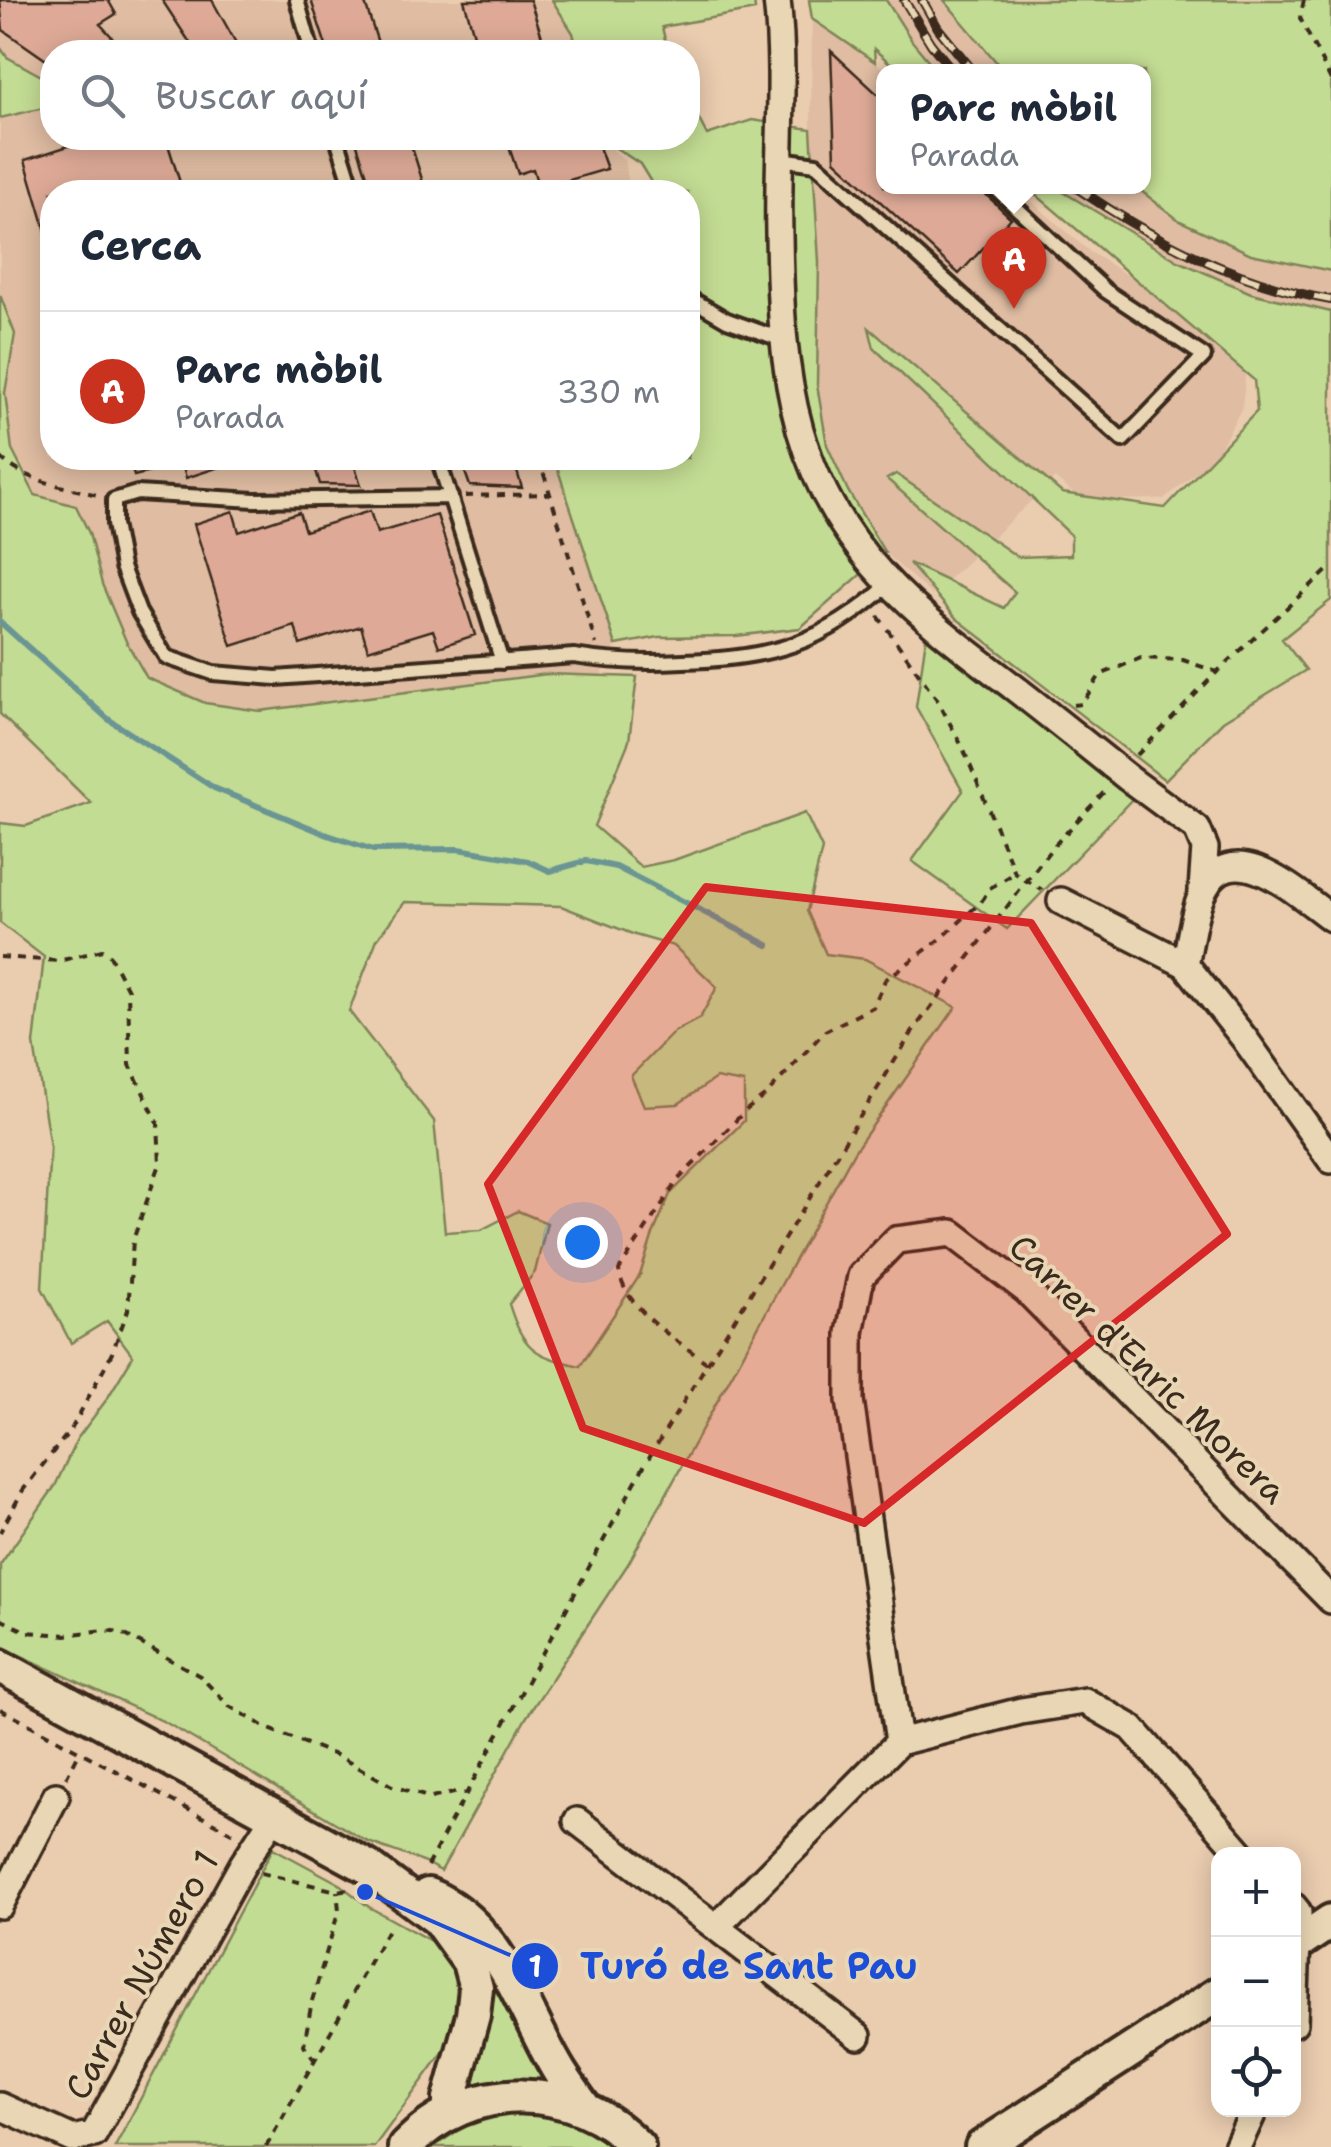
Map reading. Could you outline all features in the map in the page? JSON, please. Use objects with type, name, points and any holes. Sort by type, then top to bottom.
[{"type":"street","points":[[777,0],[781,38],[779,231],[783,340],[800,431],[821,486],[882,591],[1058,711],[1122,774],[1197,829],[1203,838],[1206,858],[1202,895],[1185,964]]},
{"type":"street","points":[[1202,895],[1218,872],[1246,866],[1262,870],[1331,918]]},
{"type":"street","points":[[1062,901],[1185,964],[1244,1038],[1331,1160]]},
{"type":"street","name":"Carrer d'Enric Morera","points":[[899,1742],[850,1400],[850,1333],[861,1276],[896,1240],[952,1233],[1026,1290],[1331,1600]]},
{"type":"street","points":[[0,1666],[386,1878],[448,1904],[474,1924],[489,1943],[558,2070],[585,2109]]},
{"type":"street","points":[[716,1926],[899,1742],[1021,1711],[1085,1701],[1132,1728],[1235,1847]]},
{"type":"street","points":[[0,1906],[56,1796]]},
{"type":"street","name":"Carrer Número 1","points":[[0,2106],[73,2138],[94,2134],[274,1815]]},
{"type":"street","points":[[578,1821],[858,2036]]},
{"type":"street","points":[[386,1878],[438,1919],[469,1962],[476,1988],[473,2015],[450,2099],[450,2113]]},
{"type":"street","points":[[1301,1941],[1331,1921]]},
{"type":"street","points":[[982,2147],[1211,1999]]},
{"type":"street","points":[[406,2147],[423,2130],[450,2113],[484,2100],[522,2095],[550,2098],[585,2109],[610,2122],[638,2147]]},
{"type":"street","points":[[1238,2147],[1251,2117]]},
{"type":"lane","points":[[298,0],[309,40]]},
{"type":"lane","points":[[341,150],[350,180]]},
{"type":"lane","points":[[781,159],[816,164],[1123,440],[1204,356],[1106,291],[1002,194]]},
{"type":"lane","points":[[700,304],[727,320],[783,340]]},
{"type":"lane","points":[[442,470],[502,662]]},
{"type":"lane","points":[[450,496],[255,500],[136,493],[114,500],[122,567],[139,612],[166,657],[213,673],[276,678],[574,656],[601,661],[736,660],[768,654],[825,633],[882,591]]},
{"type":"path","points":[[1304,0],[1300,18],[1331,80]]},
{"type":"path","points":[[0,457],[56,486],[114,500]]},
{"type":"path","points":[[543,470],[601,661]]},
{"type":"path","points":[[450,496],[550,494]]},
{"type":"path","points":[[426,1866],[646,1464],[916,1028],[1051,849],[1217,672],[1331,567]]},
{"type":"path","points":[[882,591],[874,610],[938,700],[963,748],[1015,872],[1027,882]]},
{"type":"path","points":[[1058,711],[1082,704],[1100,675],[1141,658],[1183,660],[1217,672]]},
{"type":"path","points":[[707,1362],[647,1319],[618,1270],[678,1180],[745,1111],[767,1094],[825,1031],[872,1007],[885,980],[942,938],[981,902],[990,888],[1015,872]]},
{"type":"path","points":[[0,957],[59,961],[102,950],[110,956],[128,990],[130,1065],[158,1123],[160,1164],[134,1240],[128,1310],[112,1353],[72,1428],[23,1490],[0,1532]]},
{"type":"path","points":[[0,1619],[27,1632],[120,1632],[200,1676],[229,1706],[269,1729],[338,1756],[392,1786],[431,1798],[465,1794]]},
{"type":"path","points":[[0,1709],[237,1834]]},
{"type":"path","points":[[56,1796],[80,1751]]},
{"type":"path","points":[[275,1878],[337,1890],[339,1910],[312,2000],[304,2045],[315,2061]]},
{"type":"path","points":[[266,2147],[392,1924]]},
{"type":"highlighted area","points":[[706,887],[1031,923],[1227,1234],[864,1523],[583,1428],[488,1184]]},
{"type":"shaded area","points":[[0,0],[552,0],[575,40],[40,40],[40,150],[614,150],[624,160],[628,180],[40,180],[40,470],[558,470],[616,645],[601,676],[547,674],[260,711],[205,703],[147,678],[102,584],[89,533],[35,495],[12,450],[5,393],[14,334],[0,295]]},
{"type":"shaded area","points":[[886,0],[944,0],[998,64],[931,64]]},
{"type":"shaded area","points":[[812,19],[877,64],[876,194],[1023,194],[1090,252],[1210,327],[1246,368],[1242,407],[1216,456],[1164,499],[1096,500],[1073,493],[1055,478],[932,595],[885,553],[848,491],[827,445],[817,385],[819,262],[811,129]]},
{"type":"shaded area","points":[[1067,194],[1145,194],[1180,221],[1251,254],[1331,271],[1331,312],[1251,293],[1179,261]]},
{"type":"green space","points":[[552,0],[754,0],[755,10],[662,27],[665,40],[575,40]]},
{"type":"green space","points":[[809,0],[886,0],[931,64],[891,64],[874,49],[875,62],[812,19]]},
{"type":"green space","points":[[944,0],[1331,0],[1331,271],[1251,254],[1180,221],[1145,194],[1151,194],[1151,64],[998,64]]},
{"type":"green space","points":[[0,47],[7,57],[40,75],[40,109],[0,118]]},
{"type":"green space","points":[[752,120],[811,129],[819,262],[817,385],[827,445],[848,491],[885,553],[800,628],[736,636],[659,637],[616,645],[558,470],[700,470],[700,180],[650,180],[640,164],[619,150],[700,150],[700,121],[707,135]]},
{"type":"green space","points":[[1035,194],[1067,194],[1178,261],[1251,293],[1331,312],[1331,600],[1282,639],[1306,670],[1223,721],[1165,780],[956,618],[909,563],[1004,608],[1015,592],[887,479],[896,474],[1018,557],[1071,555],[1071,535],[874,348],[869,328],[1062,493],[1165,508],[1257,411],[1254,380]]},
{"type":"green space","points":[[0,295],[15,334],[5,393],[12,450],[35,495],[76,506],[89,533],[102,584],[147,678],[205,703],[260,711],[547,674],[637,677],[629,741],[594,826],[641,867],[674,860],[805,813],[822,849],[807,911],[826,954],[865,959],[956,1007],[854,1152],[628,1564],[526,1718],[441,1871],[366,1841],[165,1722],[0,1646],[0,1565],[55,1486],[77,1439],[133,1356],[107,1321],[71,1343],[42,1288],[50,1147],[34,1044],[44,957],[0,923],[0,823],[26,826],[91,803],[0,714]],"holes":[[[405,902],[561,906],[674,946],[717,987],[700,1018],[674,1032],[631,1076],[644,1106],[678,1104],[716,1078],[744,1083],[744,1121],[670,1194],[640,1275],[580,1366],[532,1348],[509,1304],[535,1272],[547,1223],[518,1211],[481,1230],[445,1232],[434,1121],[349,1011],[377,939]]]},
{"type":"green space","points":[[926,638],[1135,796],[1007,929],[912,861],[963,791],[916,707]]},
{"type":"green space","points":[[273,1848],[445,1949],[459,1973],[463,1998],[458,2025],[444,2051],[374,2147],[115,2147]]},
{"type":"green space","points":[[485,1961],[547,2081],[507,2079],[474,2085],[485,2025]]},
{"type":"green space","points":[[497,2111],[564,2115],[618,2147],[434,2147],[474,2119]]},
{"type":"building","points":[[0,0],[108,0],[116,14],[100,24],[114,40],[40,40],[40,56],[3,30]]},
{"type":"building","points":[[162,0],[212,0],[234,40],[188,40]]},
{"type":"building","points":[[311,0],[364,0],[377,40],[324,40]]},
{"type":"building","points":[[464,0],[530,0],[543,40],[476,40]]},
{"type":"building","points":[[831,51],[876,93],[876,194],[986,194],[1011,218],[959,274],[835,160]]},
{"type":"building","points":[[56,150],[170,150],[179,180],[40,180],[40,211],[25,160]]},
{"type":"building","points":[[359,150],[413,150],[422,180],[368,180]]},
{"type":"building","points":[[510,150],[600,150],[607,169],[570,180],[536,180],[533,169],[518,174]]},
{"type":"building","points":[[132,470],[158,470],[134,476]]},
{"type":"building","points":[[184,470],[210,470],[186,478]]},
{"type":"building","points":[[316,470],[356,470],[361,485],[320,484]]},
{"type":"building","points":[[464,470],[517,470],[522,488],[470,486]]},
{"type":"building","points":[[233,511],[239,532],[299,512],[305,531],[370,511],[377,533],[437,515],[475,635],[439,647],[433,630],[368,650],[361,626],[300,645],[295,626],[232,646],[194,524]]},
{"type":"waterway","points":[[0,622],[108,719],[214,788],[373,850],[459,849],[528,861],[550,871],[586,861],[616,867],[768,945]]},
{"type":"railway","points":[[904,0],[947,64]]},
{"type":"railway","points":[[922,0],[938,28],[967,64]]},
{"type":"railway","points":[[1087,194],[1196,257],[1262,283],[1331,300]]},
{"type":"place","name":"Parc mòbil","points":[[1014,309]]},
{"type":"place","name":"Turó de Sant Pau","points":[[365,1892]]}]
